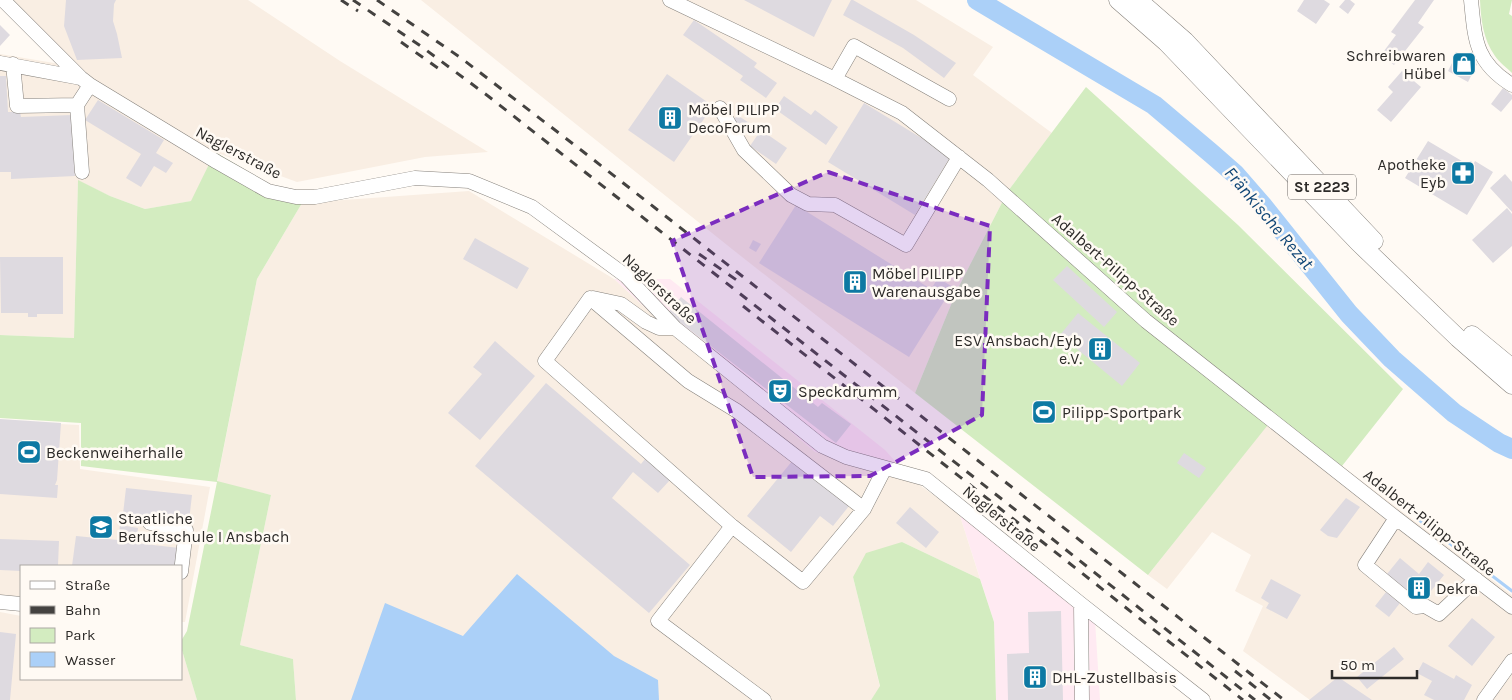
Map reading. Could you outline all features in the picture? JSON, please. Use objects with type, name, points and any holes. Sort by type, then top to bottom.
[{"type":"main road","name":"St 2223","points":[[1118,0],[1166,42],[1359,243],[1458,338],[1512,385]]},
{"type":"main road","name":"St 2223","points":[[1138,0],[1186,41],[1368,235],[1462,327],[1512,368]]},
{"type":"street","name":"Naglerstraße","points":[[3,0],[86,82],[268,191],[296,197],[315,198],[415,178],[469,181],[532,207],[626,276],[675,328],[822,446],[846,457],[926,479],[1203,700]]},
{"type":"street","name":"Adalbert-Pilipp-Straße","points":[[670,0],[902,113],[988,180],[1146,321],[1512,607]]},
{"type":"street","points":[[1471,0],[1475,37],[1481,55],[1498,76],[1512,85]]},
{"type":"street","points":[[835,79],[854,46],[949,99]]},
{"type":"street","points":[[77,105],[17,106],[6,64],[86,82],[77,105],[82,172]]},
{"type":"street","points":[[720,108],[744,150],[791,195],[808,204],[835,205],[906,245],[959,157]]},
{"type":"street","points":[[590,298],[621,304],[646,322],[659,328],[675,328]]},
{"type":"street","points":[[590,298],[688,381],[737,412],[864,509]]},
{"type":"street","points":[[590,298],[545,362],[732,526],[803,582],[864,509],[885,468]]},
{"type":"street","points":[[1396,518],[1365,565],[1416,606],[1424,606],[1439,614],[1476,579]]},
{"type":"street","points":[[150,523],[186,530],[182,565]]},
{"type":"street","points":[[732,526],[658,622],[764,700]]},
{"type":"street","points":[[0,602],[20,604]]},
{"type":"street","points":[[1081,604],[1082,700]]},
{"type":"street","points":[[1484,700],[1512,661]]},
{"type":"highlighted area","points":[[828,172],[990,226],[982,415],[870,476],[753,477],[672,241]]},
{"type":"shaded area","points":[[0,0],[248,0],[340,61],[488,152],[425,157],[297,182],[215,152],[192,201],[145,209],[110,196],[78,181],[74,338],[0,335],[0,54],[60,64]]},
{"type":"shaded area","points":[[421,0],[916,0],[993,47],[973,75],[1052,133],[1008,191],[957,290],[915,393]]},
{"type":"shaded area","points":[[469,191],[614,279],[670,331],[815,452],[911,479],[959,513],[980,579],[902,542],[853,577],[880,687],[871,700],[296,700],[293,659],[240,645],[271,495],[217,482],[257,279],[302,203]]},
{"type":"shaded area","points":[[614,279],[670,279],[885,450],[911,479],[815,452],[670,331]]},
{"type":"shaded area","points":[[1275,415],[1512,595],[1512,700],[1310,700],[1243,651],[1263,606],[1235,591],[1251,555],[1212,532],[1167,589],[1148,575]]},
{"type":"shaded area","name":"Staatliche Berufsschule I Ansbach","points":[[0,421],[79,425],[80,469],[210,487],[185,622],[182,622],[182,565],[20,565],[20,598],[0,596]]},
{"type":"shaded area","points":[[959,513],[1095,620],[1100,700],[996,700],[994,622]]},
{"type":"shaded area","points":[[0,612],[20,616],[20,680],[182,680],[182,650],[197,700],[0,700]]},
{"type":"green space","points":[[1480,0],[1512,0],[1509,14],[1512,16],[1512,73],[1491,50],[1485,36]]},
{"type":"green space","points":[[1086,87],[1238,225],[1403,389],[1342,466],[1275,416],[1148,575],[915,393],[957,290],[1008,191]]},
{"type":"green space","points":[[215,152],[302,203],[257,279],[217,481],[271,495],[240,645],[293,659],[296,700],[197,700],[182,650],[182,639],[187,631],[217,482],[81,466],[81,423],[0,418],[0,335],[74,338],[78,180],[110,196],[145,209],[191,201]]},
{"type":"green space","points":[[902,542],[980,579],[994,622],[996,700],[871,700],[880,686],[853,577],[866,553]]},
{"type":"water","points":[[517,574],[614,656],[658,680],[659,700],[351,700],[385,603],[463,636]]},
{"type":"building","points":[[66,0],[116,0],[113,21],[122,58],[77,60],[64,26]]},
{"type":"building","points":[[744,0],[832,0],[814,37]]},
{"type":"building","points":[[851,0],[914,35],[956,63],[944,78],[903,48],[843,15]]},
{"type":"building","points":[[1304,0],[1324,0],[1330,4],[1316,24],[1297,11]]},
{"type":"building","points":[[1345,0],[1350,0],[1355,4],[1348,14],[1339,7]]},
{"type":"building","points":[[1415,0],[1434,0],[1418,23],[1424,27],[1394,65],[1381,55],[1396,35],[1391,32]]},
{"type":"building","points":[[694,20],[757,63],[754,67],[777,83],[766,98],[740,80],[743,76],[683,35]]},
{"type":"building","points":[[0,25],[10,35],[0,46]]},
{"type":"building","points":[[1457,53],[1477,64],[1468,82],[1448,71]]},
{"type":"building","points":[[1402,71],[1421,87],[1391,122],[1377,110],[1393,92],[1388,87]]},
{"type":"building","name":"Möbel PILIPP DecoForum","points":[[667,74],[713,106],[674,162],[628,130]]},
{"type":"building","points":[[0,76],[6,76],[8,112],[20,112],[21,117],[72,115],[75,176],[11,179],[11,172],[0,172]]},
{"type":"building","points":[[1503,88],[1512,95],[1512,99],[1501,112],[1491,104]]},
{"type":"building","points":[[784,96],[811,115],[815,110],[838,127],[826,145],[775,109]]},
{"type":"building","points":[[98,100],[164,140],[156,153],[173,163],[166,173],[154,166],[141,187],[126,178],[141,154],[85,120]]},
{"type":"building","points":[[864,103],[951,156],[915,215],[828,162]]},
{"type":"building","points":[[737,115],[754,126],[749,133],[732,123]]},
{"type":"building","points":[[761,130],[787,148],[776,164],[750,146]]},
{"type":"building","points":[[1428,141],[1472,167],[1475,161],[1493,172],[1467,215],[1405,178]]},
{"type":"building","points":[[1505,174],[1512,182],[1512,212],[1490,188]]},
{"type":"building","name":"Möbel PILIPP Warenausgabe","points":[[796,205],[931,289],[938,278],[953,287],[909,357],[759,263]]},
{"type":"building","points":[[1507,208],[1512,214],[1512,246],[1493,263],[1472,240]]},
{"type":"building","points":[[475,238],[529,268],[517,289],[463,259]]},
{"type":"building","points":[[753,240],[761,244],[756,252],[749,248]]},
{"type":"building","points":[[0,257],[63,257],[63,314],[37,314],[37,317],[28,317],[28,313],[1,313]]},
{"type":"building","points":[[1067,266],[1117,312],[1104,327],[1053,280]]},
{"type":"building","points":[[681,297],[818,407],[822,403],[851,424],[836,443],[668,313]]},
{"type":"building","name":"ESV Ansbach/Eyb e.V.","points":[[1078,313],[1140,363],[1122,386],[1060,335]]},
{"type":"building","points":[[495,341],[535,376],[480,440],[448,413],[482,374],[473,367]]},
{"type":"building","points":[[546,383],[641,464],[645,459],[670,480],[658,493],[633,472],[612,498],[690,565],[649,613],[475,466]]},
{"type":"building","name":"Beckenweiherhalle","points":[[0,419],[61,423],[57,480],[55,485],[58,485],[57,498],[0,494]]},
{"type":"building","points":[[1184,453],[1206,468],[1199,478],[1177,463]]},
{"type":"building","points":[[793,460],[849,506],[833,526],[820,516],[791,552],[747,516]]},
{"type":"building","points":[[126,488],[192,495],[189,521],[123,514]]},
{"type":"building","points":[[1346,498],[1360,507],[1337,538],[1328,536],[1320,530]]},
{"type":"building","points":[[910,507],[939,532],[926,548],[896,523]]},
{"type":"building","points":[[120,525],[138,528],[136,543],[179,548],[177,565],[72,565],[76,536],[118,540]]},
{"type":"building","points":[[0,539],[59,541],[58,565],[20,565],[20,571],[0,570]]},
{"type":"building","name":"Dekra","points":[[1400,558],[1419,574],[1428,562],[1444,575],[1422,602],[1387,574]]},
{"type":"building","points":[[1271,579],[1301,595],[1287,619],[1266,608],[1269,603],[1261,598]]},
{"type":"building","points":[[1386,592],[1400,603],[1389,617],[1375,606]]},
{"type":"building","name":"DHL-Zustellbasis","points":[[1061,611],[1063,700],[1008,700],[1007,654],[1029,653],[1028,612]]},
{"type":"building","points":[[1472,618],[1495,637],[1472,666],[1448,646]]},
{"type":"building","points":[[0,632],[16,634],[10,700],[0,700]]},
{"type":"building","points":[[1394,647],[1404,659],[1367,689],[1357,677]]},
{"type":"building","points":[[1423,662],[1454,679],[1456,675],[1472,685],[1464,700],[1434,700],[1424,695],[1432,681],[1417,673]]},
{"type":"building","points":[[1338,677],[1372,700],[1309,700]]},
{"type":"waterway","name":"Fränkische Rezat","points":[[977,0],[1154,105],[1235,174],[1349,314],[1392,359],[1454,413],[1499,443],[1512,449]]},
{"type":"waterway","points":[[1419,520],[1512,591]]},
{"type":"railway","points":[[341,0],[358,11]]},
{"type":"railway","points":[[353,0],[422,47],[488,96],[1255,700]]},
{"type":"railway","points":[[377,0],[461,58],[581,150],[1284,700]]},
{"type":"railway","points":[[401,42],[442,71]]},
{"type":"railway","points":[[699,254],[738,281]]},
{"type":"railway","points":[[743,306],[1243,700]]},
{"type":"railway","points":[[1235,671],[1271,700]]},
{"type":"place","name":"Schreibwaren Hübel","points":[[1464,64]]},
{"type":"place","name":"Möbel PILIPP DecoForum","points":[[670,118]]},
{"type":"place","name":"Apotheke Eyb","points":[[1463,173]]},
{"type":"place","name":"Möbel PILIPP Warenausgabe","points":[[855,282]]},
{"type":"place","name":"ESV Ansbach/Eyb e.V.","points":[[1100,349]]},
{"type":"place","name":"Speckdrumm","points":[[780,391]]},
{"type":"place","name":"Pilipp-Sportpark","points":[[1044,412]]},
{"type":"place","name":"Beckenweiherhalle","points":[[29,452]]},
{"type":"place","name":"Staatliche Berufsschule I Ansbach","points":[[101,527]]},
{"type":"place","name":"Dekra","points":[[1419,588]]},
{"type":"place","name":"DHL-Zustellbasis","points":[[1035,677]]}]
